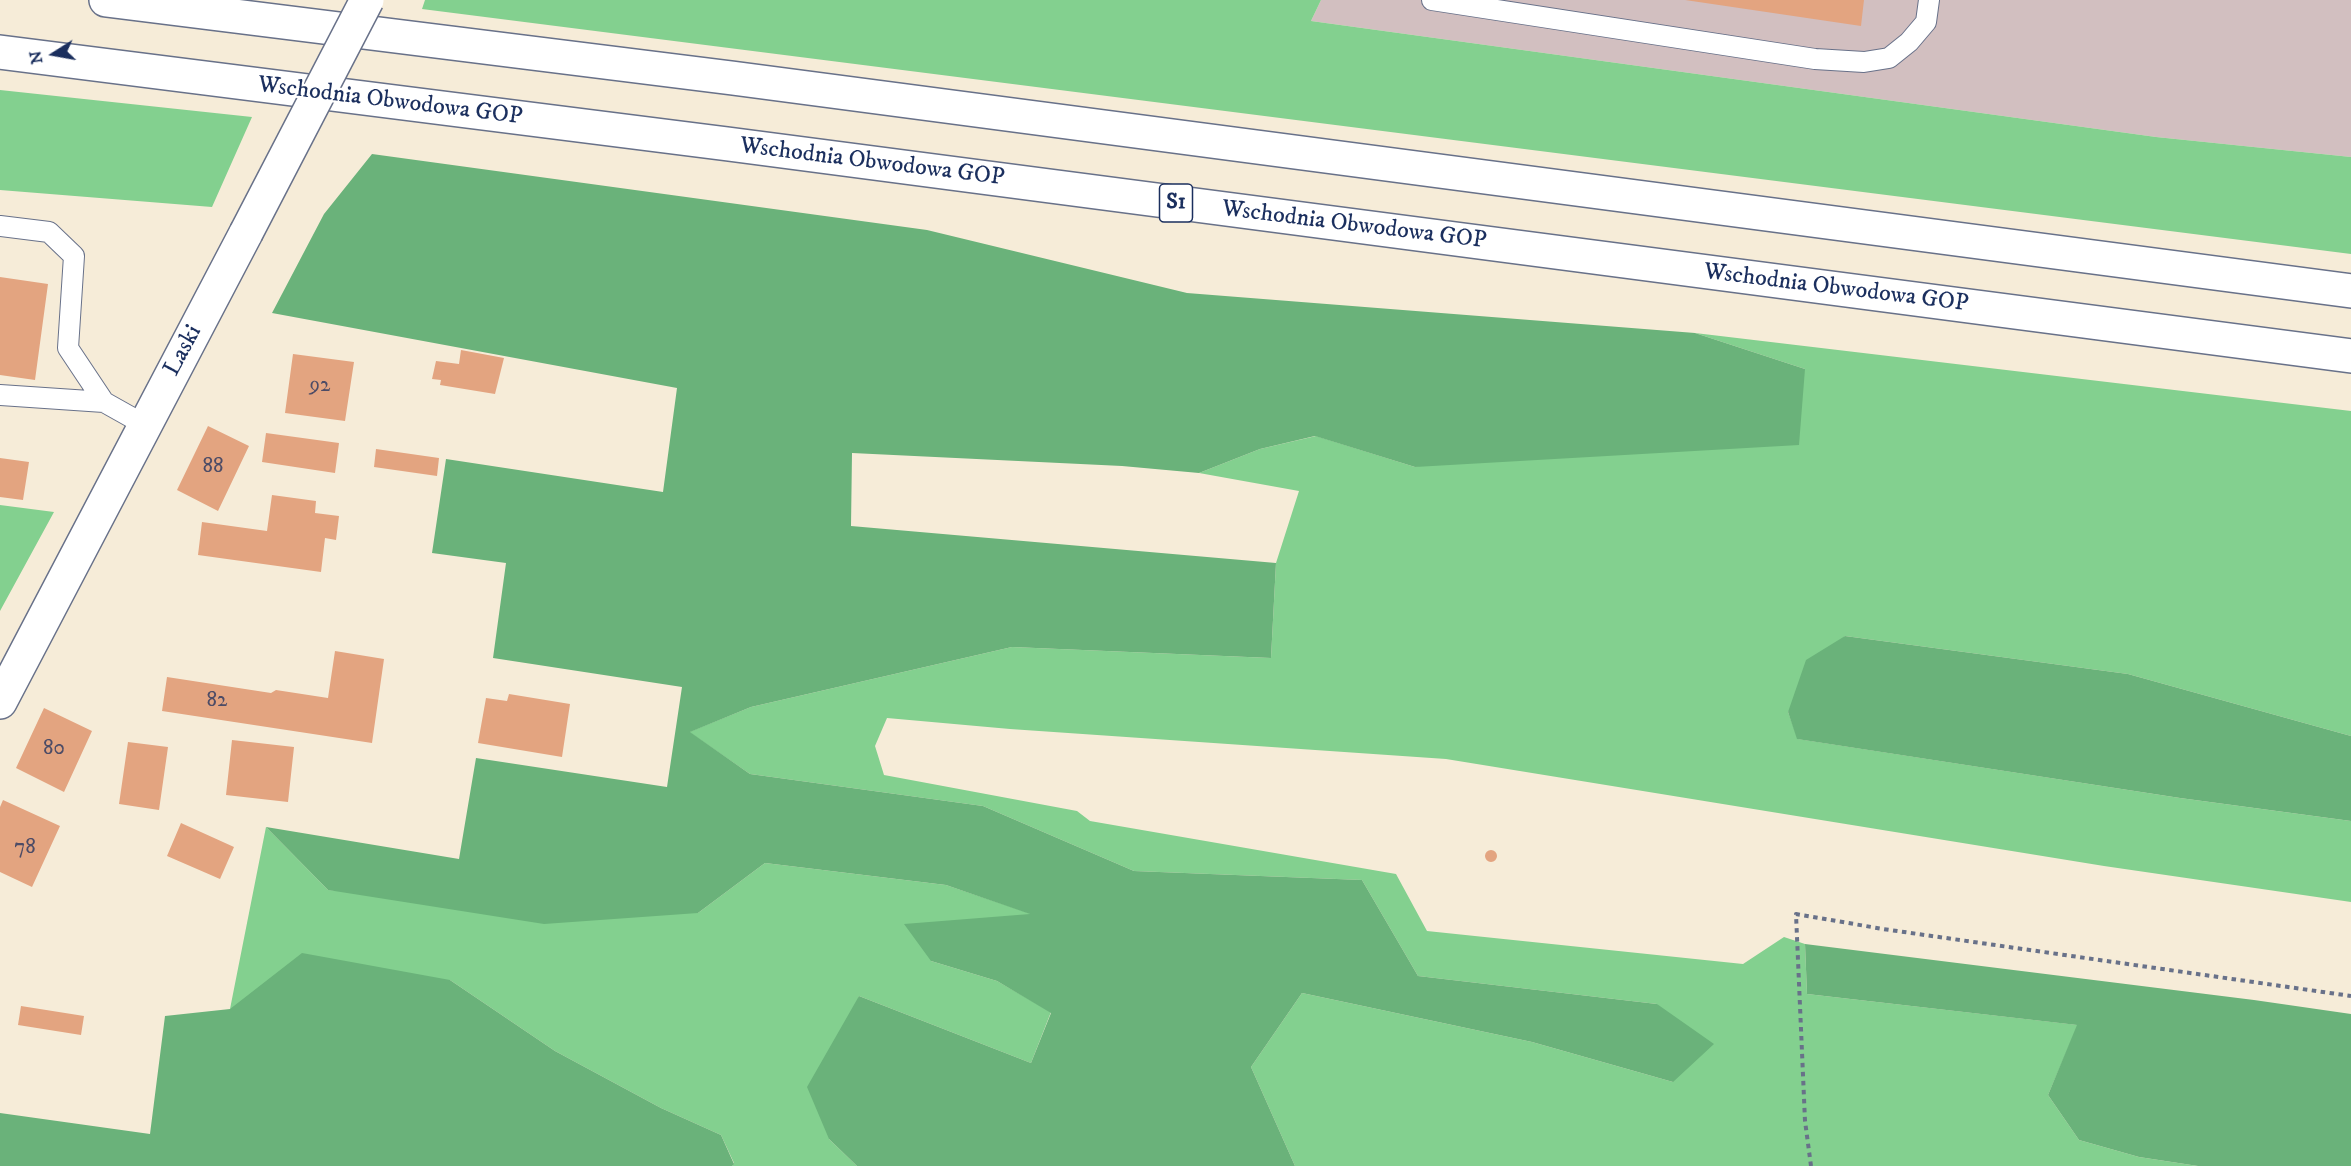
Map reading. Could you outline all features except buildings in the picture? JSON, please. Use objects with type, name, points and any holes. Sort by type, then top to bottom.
[{"type":"main road","points":[[106,0],[732,78],[2351,291]]},
{"type":"main road","name":"Laski","points":[[0,702],[367,0]]},
{"type":"main road","name":"Wschodnia Obwodowa GOP","points":[[0,52],[752,147],[2351,356]]},
{"type":"lane","points":[[1432,0],[1815,59],[1864,62],[1889,58],[1909,42],[1926,22],[1929,0]]},
{"type":"lane","points":[[0,226],[49,232],[74,256],[68,348],[104,402]]},
{"type":"lane","points":[[0,395],[104,402],[145,425]]},
{"type":"path","points":[[1811,1166],[1805,1121],[1796,914],[1883,929],[2351,996]]},
{"type":"shaded area","points":[[1321,0],[2351,0],[2351,157],[2156,137],[1311,21]]},
{"type":"green space","points":[[425,0],[1321,0],[1311,21],[2156,137],[2351,157],[2351,254],[422,9]]},
{"type":"green space","points":[[0,90],[252,117],[212,207],[0,190]]},
{"type":"green space","points":[[372,154],[927,230],[1187,293],[1695,333],[1805,369],[1799,445],[1415,467],[1315,436],[1260,449],[1199,473],[1122,466],[852,453],[851,526],[1276,563],[1271,658],[1012,647],[751,707],[690,732],[750,774],[983,806],[1134,871],[1362,880],[1418,976],[1657,1004],[1714,1044],[1673,1082],[1532,1042],[1302,993],[1251,1067],[1295,1166],[857,1166],[829,1139],[807,1087],[859,996],[1031,1063],[1051,1013],[997,981],[931,961],[904,924],[1030,914],[946,885],[765,863],[698,913],[544,924],[328,890],[266,827],[459,859],[476,758],[667,787],[682,687],[493,658],[506,563],[432,553],[446,459],[663,492],[677,388],[272,313],[324,214]]},
{"type":"green space","points":[[1695,333],[2351,411],[2351,736],[2128,674],[1845,636],[1788,712],[1798,739],[2180,798],[2351,821],[2351,902],[2104,866],[1446,759],[1010,729],[887,718],[875,746],[884,775],[1077,811],[1090,821],[1396,874],[1427,931],[1743,964],[1784,937],[1805,944],[1807,994],[2078,1025],[2048,1095],[2079,1140],[2139,1157],[2198,1166],[1295,1166],[1251,1067],[1302,993],[1532,1042],[1673,1082],[1657,1004],[1418,976],[1362,880],[1134,871],[983,806],[750,774],[689,732],[751,707],[1012,647],[1271,658],[1276,563],[1299,491],[1199,473],[1260,449],[1316,436],[1415,467],[1805,369]]},
{"type":"green space","points":[[0,505],[54,512],[0,611]]},
{"type":"green space","points":[[1845,636],[2128,674],[2351,736],[2351,821],[2180,798],[1797,739],[1788,712],[1806,660]]},
{"type":"green space","points":[[266,827],[328,890],[698,913],[765,863],[946,885],[1032,914],[931,961],[997,981],[1051,1012],[1031,1063],[859,996],[829,1139],[857,1166],[732,1166],[734,1163],[721,1135],[661,1108],[555,1051],[450,980],[230,1009]]},
{"type":"green space","points":[[1805,944],[2351,1014],[2351,1166],[2198,1166],[2139,1157],[2079,1140],[2048,1095],[2077,1025],[1807,994]]},
{"type":"green space","points":[[302,953],[450,980],[555,1051],[661,1108],[721,1135],[734,1164],[732,1166],[0,1166],[0,1113],[150,1134],[165,1016],[230,1009]]}]
